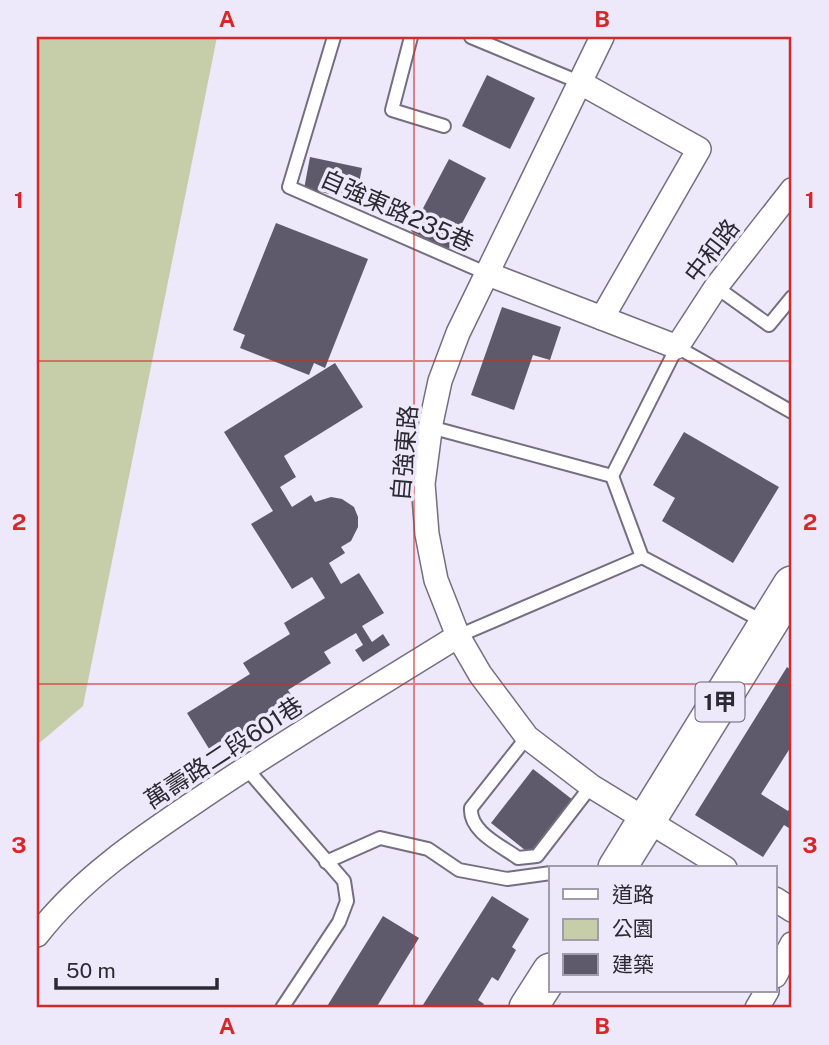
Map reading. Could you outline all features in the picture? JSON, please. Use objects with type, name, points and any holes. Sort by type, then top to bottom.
[{"type":"main road","name":"1甲","points":[[618,866],[792,585]]},
{"type":"main road","points":[[528,1008],[549,975]]},
{"type":"street","name":"自強東路","points":[[602,37],[458,333],[440,381],[430,427],[424,484],[427,534],[436,580],[458,636],[480,674],[527,737],[591,786],[722,866]]},
{"type":"street","points":[[579,82],[699,149],[602,318]]},
{"type":"street","name":"中和路","points":[[677,347],[716,287],[792,190]]},
{"type":"street","points":[[488,274],[677,347]]},
{"type":"street","name":"萬壽路二段601巷","points":[[37,935],[56,911],[97,871],[246,768],[458,636]]},
{"type":"street","points":[[776,900],[792,910]]},
{"type":"street","points":[[776,974],[792,944]]},
{"type":"street","points":[[757,1008],[766,992]]},
{"type":"lane","name":"自強東路235巷","points":[[334,37],[289,187],[488,274]]},
{"type":"lane","points":[[411,37],[392,110],[444,126]]},
{"type":"lane","points":[[471,37],[579,82]]},
{"type":"lane","points":[[716,287],[769,325],[792,297]]},
{"type":"lane","points":[[768,623],[642,557],[612,476],[677,347],[792,412]]},
{"type":"lane","points":[[430,427],[612,476]]},
{"type":"lane","points":[[458,636],[642,557]]},
{"type":"lane","points":[[527,737],[471,808],[476,827],[519,858],[537,856],[591,786]]},
{"type":"lane","points":[[246,768],[344,881],[347,901],[339,922],[282,1008]]},
{"type":"lane","points":[[327,862],[380,838],[428,849],[459,870],[507,879],[549,873]]},
{"type":"green space","points":[[37,37],[217,37],[83,706],[37,745]]},
{"type":"building","points":[[487,75],[535,98],[510,149],[462,126]]},
{"type":"building","points":[[310,157],[362,168],[356,199],[304,189]]},
{"type":"building","points":[[449,159],[486,178],[448,250],[411,231]]},
{"type":"building","points":[[276,223],[368,259],[325,368],[314,363],[309,375],[240,348],[245,335],[233,330]]},
{"type":"building","points":[[502,307],[561,327],[550,360],[533,355],[514,410],[471,395]]},
{"type":"building","points":[[335,363],[363,407],[284,456],[296,477],[280,487],[292,507],[311,495],[315,502],[331,497],[342,499],[354,507],[358,527],[351,541],[341,547],[345,553],[329,563],[341,584],[359,573],[384,613],[362,626],[372,642],[383,634],[390,645],[363,662],[355,650],[363,645],[356,633],[324,652],[331,663],[288,690],[295,701],[211,752],[187,713],[250,674],[243,663],[290,634],[284,623],[325,598],[312,577],[292,589],[251,524],[273,511],[224,432]]},
{"type":"building","points":[[684,432],[779,487],[733,563],[662,521],[675,498],[653,485]]},
{"type":"building","points":[[787,667],[792,671],[792,745],[761,794],[788,811],[792,805],[792,830],[784,825],[763,857],[695,815]]},
{"type":"building","points":[[533,769],[573,800],[530,854],[491,823]]},
{"type":"building","points":[[492,896],[529,919],[512,947],[516,950],[498,981],[492,977],[478,1000],[484,1004],[481,1008],[421,1008]]},
{"type":"building","points":[[383,916],[419,938],[376,1008],[326,1008]]}]
